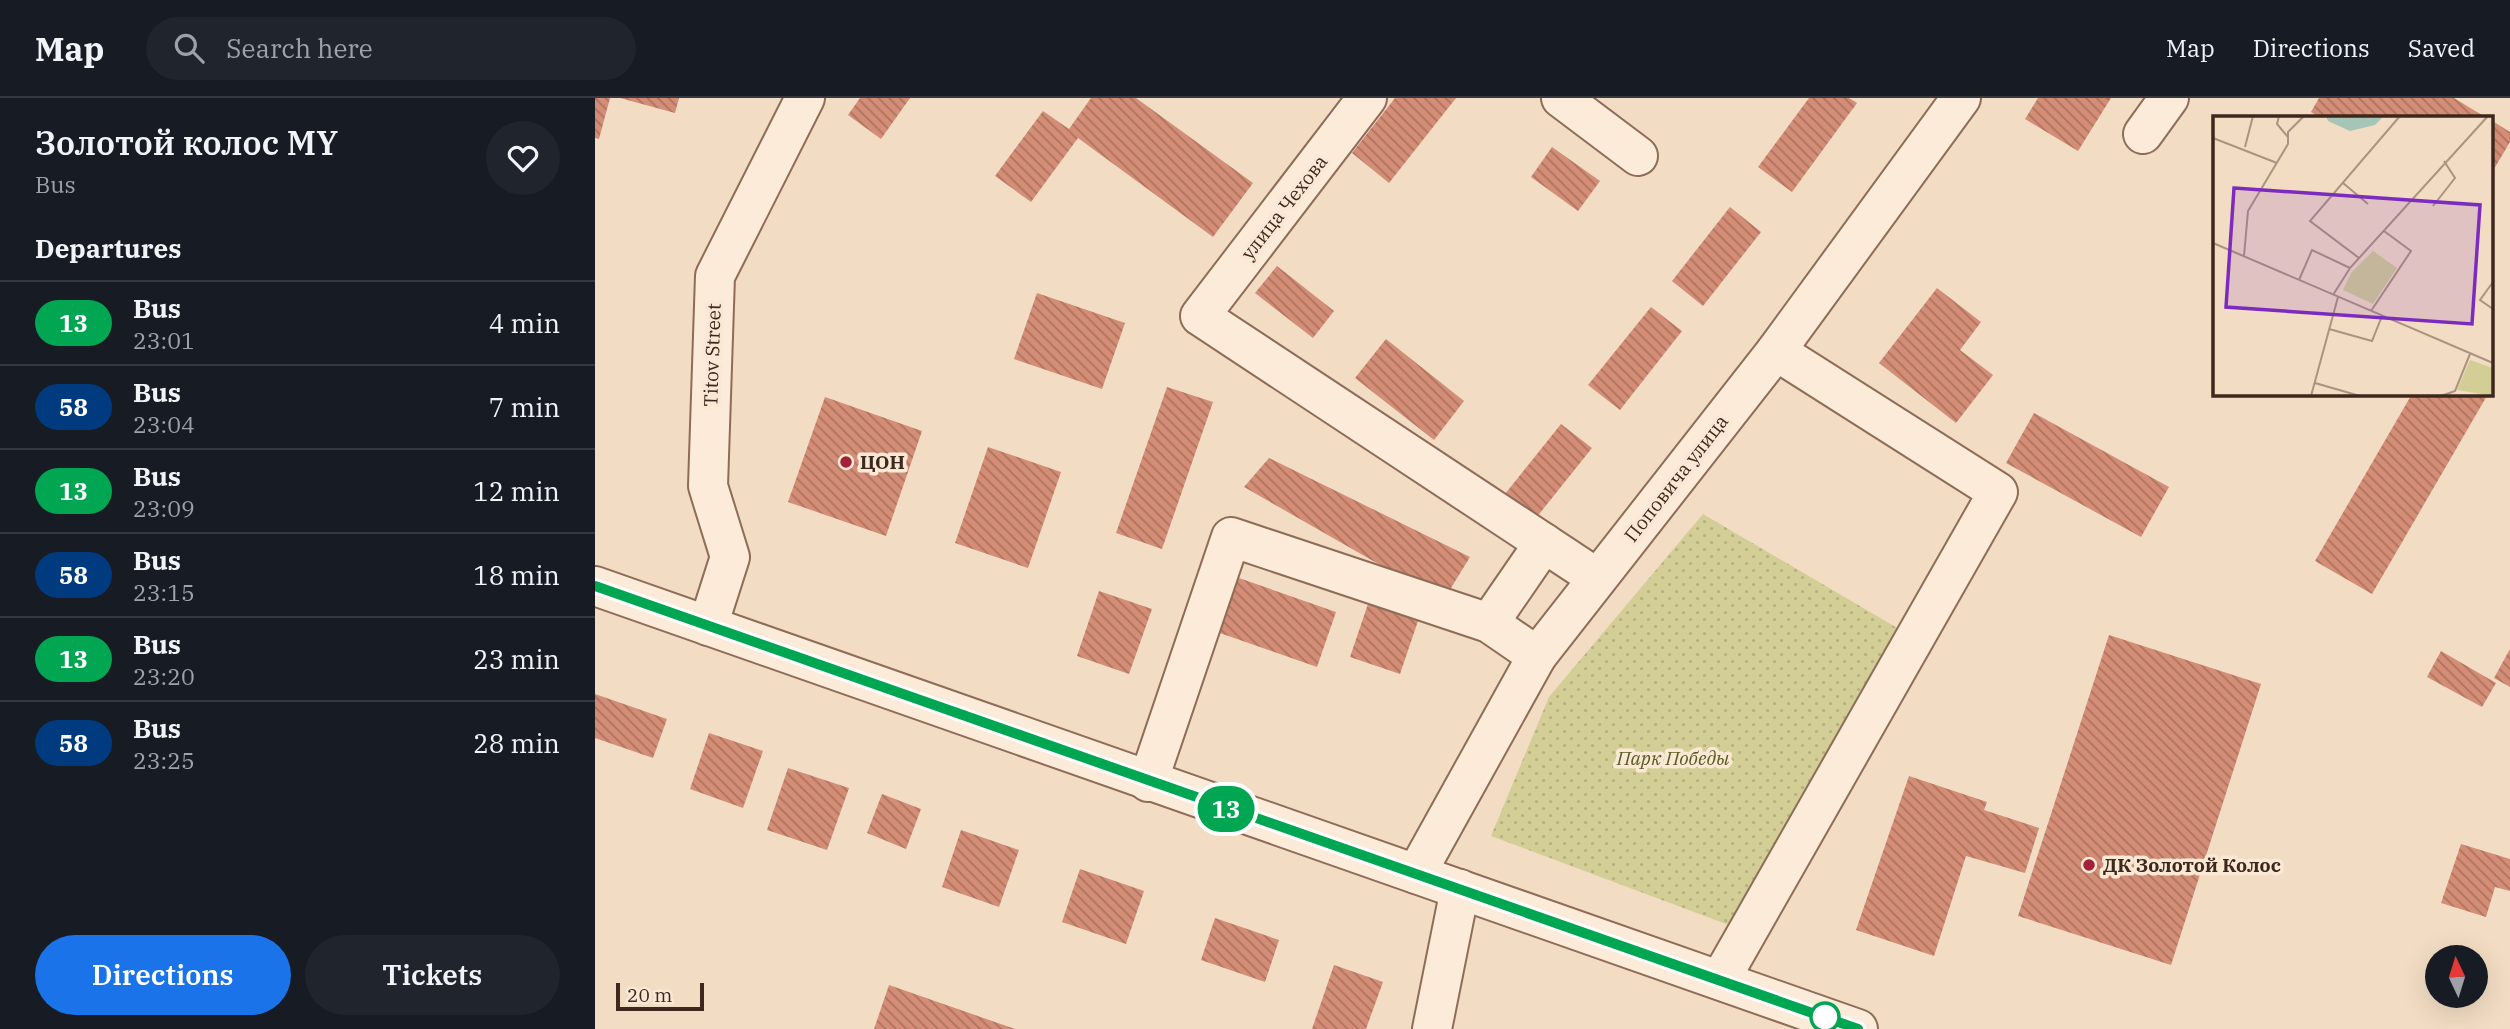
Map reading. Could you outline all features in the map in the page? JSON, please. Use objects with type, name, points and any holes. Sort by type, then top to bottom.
[{"type":"street","name":"Titov Street","points":[[708,626],[730,557],[708,486],[715,276],[805,98]]},
{"type":"street","name":"улица Чехова","points":[[1367,98],[1200,316],[1544,543]]},
{"type":"street","points":[[1561,98],[1638,156]]},
{"type":"street","name":"Поповича улица","points":[[1416,874],[1537,656],[1776,351],[1961,98]]},
{"type":"street","points":[[2143,134],[2169,98]]},
{"type":"street","points":[[1720,980],[1998,492],[1776,351]]},
{"type":"street","points":[[1149,782],[1231,537],[1489,623],[1537,656]]},
{"type":"street","points":[[1489,623],[1544,543],[1597,578]]},
{"type":"street","points":[[595,586],[1720,980],[1804,1020],[1858,1029]]},
{"type":"street","points":[[1432,1029],[1460,889]]},
{"type":"green space","name":"Парк Победы","points":[[1703,514],[1899,629],[1734,927],[1491,836],[1549,697]]},
{"type":"building","points":[[595,98],[610,98],[599,139],[595,138]]},
{"type":"building","points":[[620,98],[679,98],[675,113]]},
{"type":"building","points":[[860,98],[910,98],[881,139],[848,115]]},
{"type":"building","points":[[1091,98],[1136,98],[1253,183],[1213,237],[1078,138],[1031,202],[995,176],[1043,111],[1069,129]]},
{"type":"building","points":[[1395,98],[1456,98],[1389,183],[1352,153]]},
{"type":"building","points":[[1809,98],[1849,98],[1857,103],[1792,192],[1758,167]]},
{"type":"building","points":[[2038,98],[2111,98],[2078,151],[2025,119]]},
{"type":"building","points":[[2319,98],[2454,98],[2483,116],[2317,116],[2311,112]]},
{"type":"building","points":[[2493,121],[2510,132],[2510,142],[2493,171]]},
{"type":"building","points":[[1552,147],[1600,181],[1578,211],[1531,177]]},
{"type":"building","points":[[1730,207],[1761,232],[1703,306],[1672,281]]},
{"type":"building","points":[[1277,266],[1334,311],[1313,338],[1255,293]]},
{"type":"building","points":[[1937,288],[1981,322],[1960,350],[1993,375],[1956,423],[1879,363]]},
{"type":"building","points":[[1037,293],[1125,323],[1102,389],[1014,359]]},
{"type":"building","points":[[1651,307],[1682,331],[1620,410],[1588,385]]},
{"type":"building","points":[[1386,339],[1464,401],[1434,440],[1355,378]]},
{"type":"building","points":[[1167,387],[1213,402],[1162,549],[1116,533]]},
{"type":"building","points":[[2411,396],[2487,396],[2372,594],[2315,561]]},
{"type":"building","points":[[825,397],[922,431],[886,536],[788,502]]},
{"type":"building","points":[[2034,413],[2169,487],[2141,537],[2006,463]]},
{"type":"building","points":[[1561,424],[1592,448],[1536,518],[1505,494]]},
{"type":"building","points":[[988,447],[1061,472],[1028,568],[955,543]]},
{"type":"building","points":[[1269,458],[1470,557],[1443,601],[1244,487]]},
{"type":"building","points":[[1236,577],[1336,612],[1317,667],[1217,632]]},
{"type":"building","points":[[1099,591],[1152,609],[1129,674],[1077,656]]},
{"type":"building","points":[[1368,604],[1418,621],[1400,674],[1350,657]]},
{"type":"building","points":[[2109,635],[2261,684],[2171,965],[2018,916]]},
{"type":"building","points":[[2510,649],[2510,687],[2494,678]]},
{"type":"building","points":[[2441,651],[2496,683],[2482,707],[2427,677]]},
{"type":"building","points":[[595,694],[667,719],[653,758],[595,738]]},
{"type":"building","points":[[709,733],[763,751],[743,808],[690,789]]},
{"type":"building","points":[[788,768],[849,788],[827,850],[767,830]]},
{"type":"building","points":[[1909,776],[1987,802],[1984,810],[2039,828],[2025,873],[1966,856],[1934,956],[1856,930]]},
{"type":"building","points":[[882,794],[921,809],[906,849],[867,833]]},
{"type":"building","points":[[961,830],[1019,850],[999,907],[942,887]]},
{"type":"building","points":[[2461,844],[2510,859],[2510,891],[2495,887],[2486,917],[2441,903]]},
{"type":"building","points":[[1080,869],[1144,891],[1126,944],[1062,922]]},
{"type":"building","points":[[1215,918],[1279,940],[1265,982],[1201,960]]},
{"type":"building","points":[[1334,965],[1383,982],[1366,1029],[1312,1029]]},
{"type":"building","points":[[889,985],[1015,1029],[874,1029]]},
{"type":"bus line","name":"13","points":[[595,586],[1858,1029]]},
{"type":"place","name":"ЦОН","points":[[846,462]]},
{"type":"place","name":"ДК Золотой Колос","points":[[2089,865]]}]
